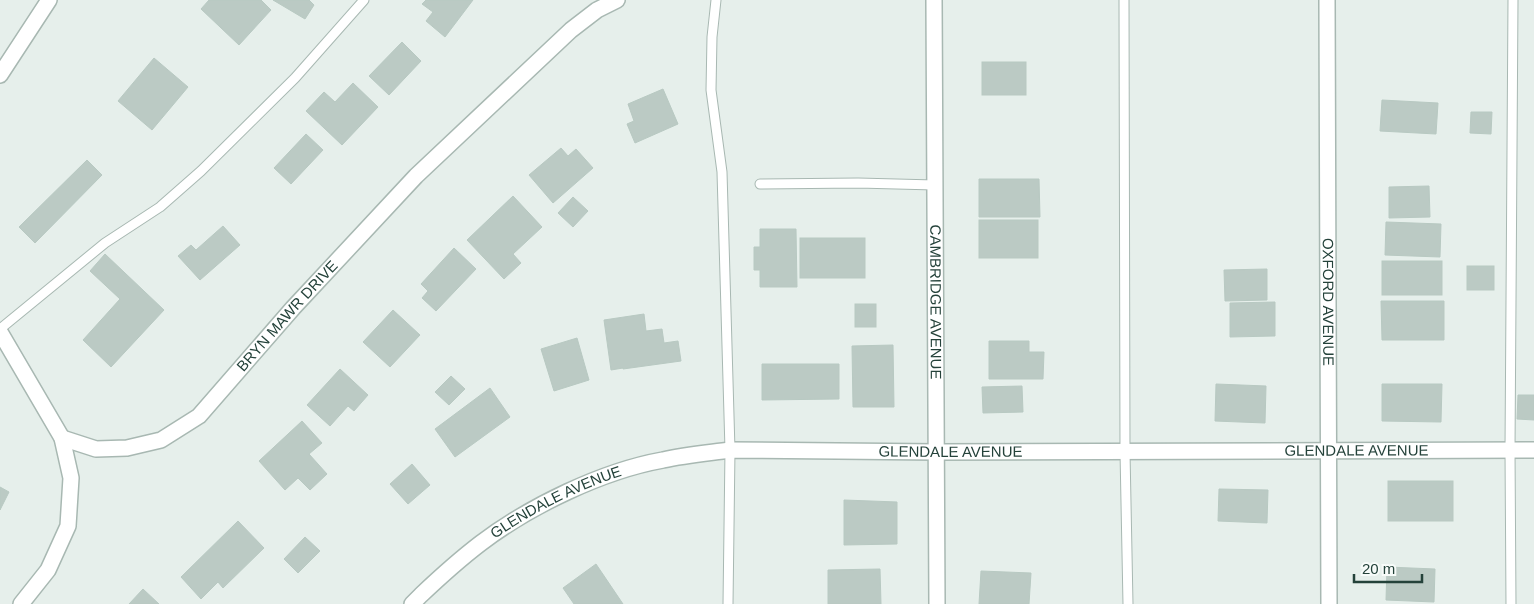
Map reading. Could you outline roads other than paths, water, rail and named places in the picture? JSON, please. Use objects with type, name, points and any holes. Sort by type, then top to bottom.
[{"type":"street","points":[[0,75],[49,0]]},
{"type":"street","name":"BRYN MAWR DRIVE","points":[[62,438],[96,449],[127,448],[161,440],[199,416],[293,308],[416,176],[571,30],[597,10],[617,0]]},
{"type":"street","name":"CAMBRIDGE AVENUE","points":[[934,0],[937,604]]},
{"type":"street","name":"OXFORD AVENUE","points":[[1327,0],[1329,604]]},
{"type":"street","points":[[0,331],[62,438],[71,478],[68,526],[48,570],[22,604]]},
{"type":"street","name":"GLENDALE AVENUE","points":[[412,604],[434,582],[482,542],[507,525],[557,497],[611,474],[661,460],[730,450],[937,452],[1534,450]]},
{"type":"lane","points":[[0,331],[105,243],[160,207],[201,171],[295,78],[364,0]]},
{"type":"lane","points":[[716,0],[712,37],[711,90],[722,172],[730,450],[728,604]]},
{"type":"lane","points":[[1124,0],[1125,452],[1128,604]]},
{"type":"lane","points":[[1511,604],[1510,450],[1513,0]]},
{"type":"lane","points":[[760,184],[858,183],[935,185]]}]
